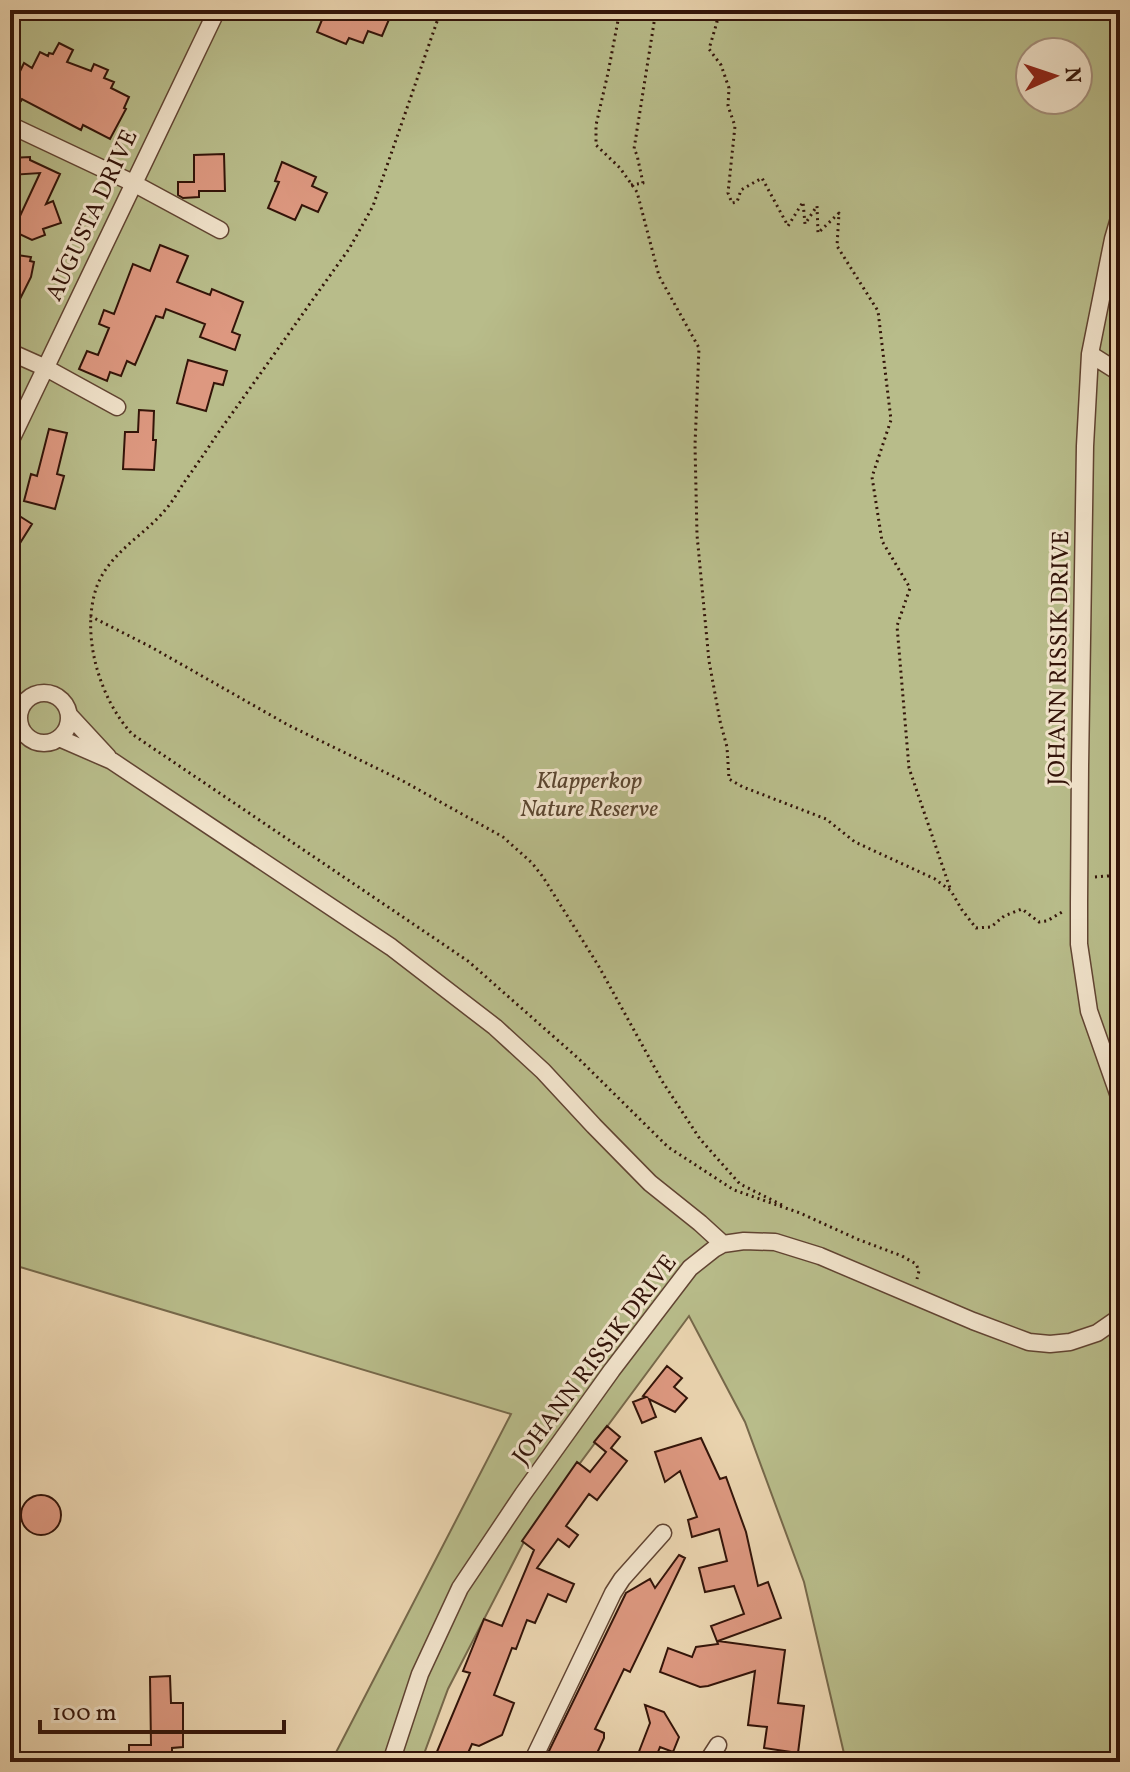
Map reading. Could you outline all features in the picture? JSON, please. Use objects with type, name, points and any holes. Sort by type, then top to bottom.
[{"type":"street","name":"AUGUSTA DRIVE","points":[[10,442],[217,10]]},
{"type":"street","points":[[10,125],[133,183],[220,230]]},
{"type":"street","name":"JOHANN RISSIK DRIVE","points":[[1120,215],[1090,354],[1085,462],[1079,902],[1079,944],[1089,1011],[1120,1099]]},
{"type":"street","points":[[10,352],[117,407]]},
{"type":"street","points":[[1090,354],[1120,373]]},
{"type":"street","points":[[70,716],[66,732],[43,743],[16,730],[14,712],[30,696],[47,692],[56,695],[63,700],[70,716],[112,761]]},
{"type":"street","points":[[59,738],[112,761],[391,947],[495,1027],[543,1071],[650,1183],[723,1244],[775,1242],[820,1256],[1029,1342],[1070,1342],[1097,1333],[1120,1317]]},
{"type":"street","name":"JOHANN RISSIK DRIVE","points":[[390,1758],[420,1674],[460,1588],[594,1395],[690,1268],[723,1244]]},
{"type":"street","points":[[532,1762],[613,1593],[663,1533]]},
{"type":"street","points":[[707,1762],[718,1745]]},
{"type":"path","points":[[441,10],[373,206],[349,249],[166,509],[119,554],[97,585],[90,616],[90,638],[99,673],[116,714],[132,734],[468,961],[579,1059],[668,1147],[734,1190],[800,1213]]},
{"type":"path","points":[[620,10],[596,125],[596,145],[620,168],[637,192],[659,276],[699,348],[695,445],[697,535],[709,661],[727,747],[729,779],[826,819],[855,842],[935,879],[951,891]]},
{"type":"path","points":[[631,185],[643,183],[634,149],[656,10]]},
{"type":"path","points":[[711,10],[717,22],[709,49],[721,65],[729,88],[728,106],[735,126],[728,193],[732,203],[737,202],[741,190],[762,178],[788,226],[803,202],[805,224],[817,206],[818,233],[839,213],[837,246],[878,311],[891,420],[872,477],[882,541],[910,588],[897,626],[909,768],[951,891],[976,928],[991,927],[1004,916],[1022,909],[1039,922],[1047,921],[1079,902]]},
{"type":"path","points":[[90,616],[288,725],[403,781],[503,837],[543,877],[598,965],[662,1081],[700,1139],[740,1184],[916,1264],[918,1278],[910,1294]]},
{"type":"path","points":[[1120,622],[1120,638]]},
{"type":"path","points":[[1090,877],[1120,875]]},
{"type":"green space","name":"Klapperkop Nature Reserve","points":[[10,10],[1120,10],[1120,1762],[846,1762],[804,1582],[745,1422],[689,1316],[529,1532],[448,1689],[421,1762],[331,1762],[511,1414],[10,1264]]},
{"type":"building","points":[[326,10],[342,10],[356,15],[358,10],[393,10],[382,36],[368,31],[363,43],[349,38],[346,44],[317,32]]},
{"type":"building","points":[[59,43],[73,50],[67,62],[91,71],[94,64],[108,70],[104,78],[114,82],[111,88],[129,97],[110,139],[83,125],[81,130],[22,99],[10,96],[24,63],[32,68],[40,52],[48,56],[49,53],[53,54]]},
{"type":"building","points":[[224,154],[225,191],[199,191],[199,197],[183,198],[178,195],[178,182],[194,182],[194,155]]},
{"type":"building","points":[[30,157],[30,160],[60,174],[46,204],[53,201],[61,223],[43,229],[45,235],[32,240],[13,231],[40,173],[10,175],[10,158]]},
{"type":"building","points":[[282,162],[316,177],[312,186],[327,193],[318,212],[302,205],[295,220],[268,208],[279,182],[275,181]]},
{"type":"building","points":[[160,245],[188,256],[177,282],[210,295],[212,289],[243,302],[232,332],[240,335],[235,350],[200,337],[205,324],[166,309],[163,318],[156,316],[135,365],[127,361],[121,376],[110,372],[107,381],[79,369],[87,351],[98,355],[109,328],[99,324],[104,310],[114,314],[133,264],[150,271]]},
{"type":"building","points":[[10,254],[31,257],[30,261],[34,262],[31,277],[10,319]]},
{"type":"building","points":[[188,360],[227,371],[223,385],[214,383],[206,411],[177,403]]},
{"type":"building","points":[[139,410],[154,411],[154,470],[123,469],[125,432],[138,432]]},
{"type":"building","points":[[49,429],[67,433],[57,474],[64,476],[55,509],[24,501],[31,474],[37,476]]},
{"type":"building","points":[[10,510],[32,524],[10,559]]},
{"type":"building","points":[[667,1366],[682,1378],[674,1387],[687,1398],[675,1412],[649,1399],[656,1417],[642,1423],[633,1402],[646,1397],[643,1396]]},
{"type":"building","points":[[607,1426],[620,1437],[611,1448],[627,1461],[597,1500],[589,1494],[566,1526],[578,1535],[569,1547],[558,1539],[537,1568],[574,1584],[566,1602],[548,1594],[535,1623],[527,1620],[516,1649],[512,1648],[494,1695],[514,1703],[502,1735],[479,1746],[472,1744],[464,1762],[454,1762],[436,1754],[470,1673],[463,1671],[484,1619],[502,1626],[534,1550],[522,1541],[577,1462],[590,1472],[606,1452],[594,1442]]},
{"type":"building","points":[[701,1438],[720,1479],[726,1477],[746,1532],[758,1586],[768,1582],[781,1618],[718,1641],[785,1650],[778,1703],[804,1706],[798,1753],[764,1748],[767,1727],[748,1725],[755,1671],[700,1687],[660,1672],[668,1648],[692,1657],[696,1647],[718,1644],[711,1626],[744,1614],[734,1586],[705,1592],[699,1568],[727,1561],[719,1529],[692,1537],[688,1520],[697,1517],[680,1471],[665,1482],[655,1452]]},
{"type":"building","points":[[41,1495],[55,1501],[61,1515],[55,1529],[41,1535],[27,1529],[21,1515],[27,1501]]},
{"type":"building","points":[[679,1555],[685,1558],[630,1672],[624,1669],[595,1729],[604,1733],[604,1738],[593,1762],[562,1762],[547,1755],[626,1593],[650,1579],[655,1588]]},
{"type":"building","points":[[170,1676],[171,1703],[183,1703],[183,1747],[172,1748],[172,1762],[129,1762],[129,1745],[151,1745],[150,1677]]},
{"type":"building","points":[[645,1705],[664,1712],[679,1737],[673,1752],[660,1747],[654,1762],[635,1762],[650,1723]]}]
